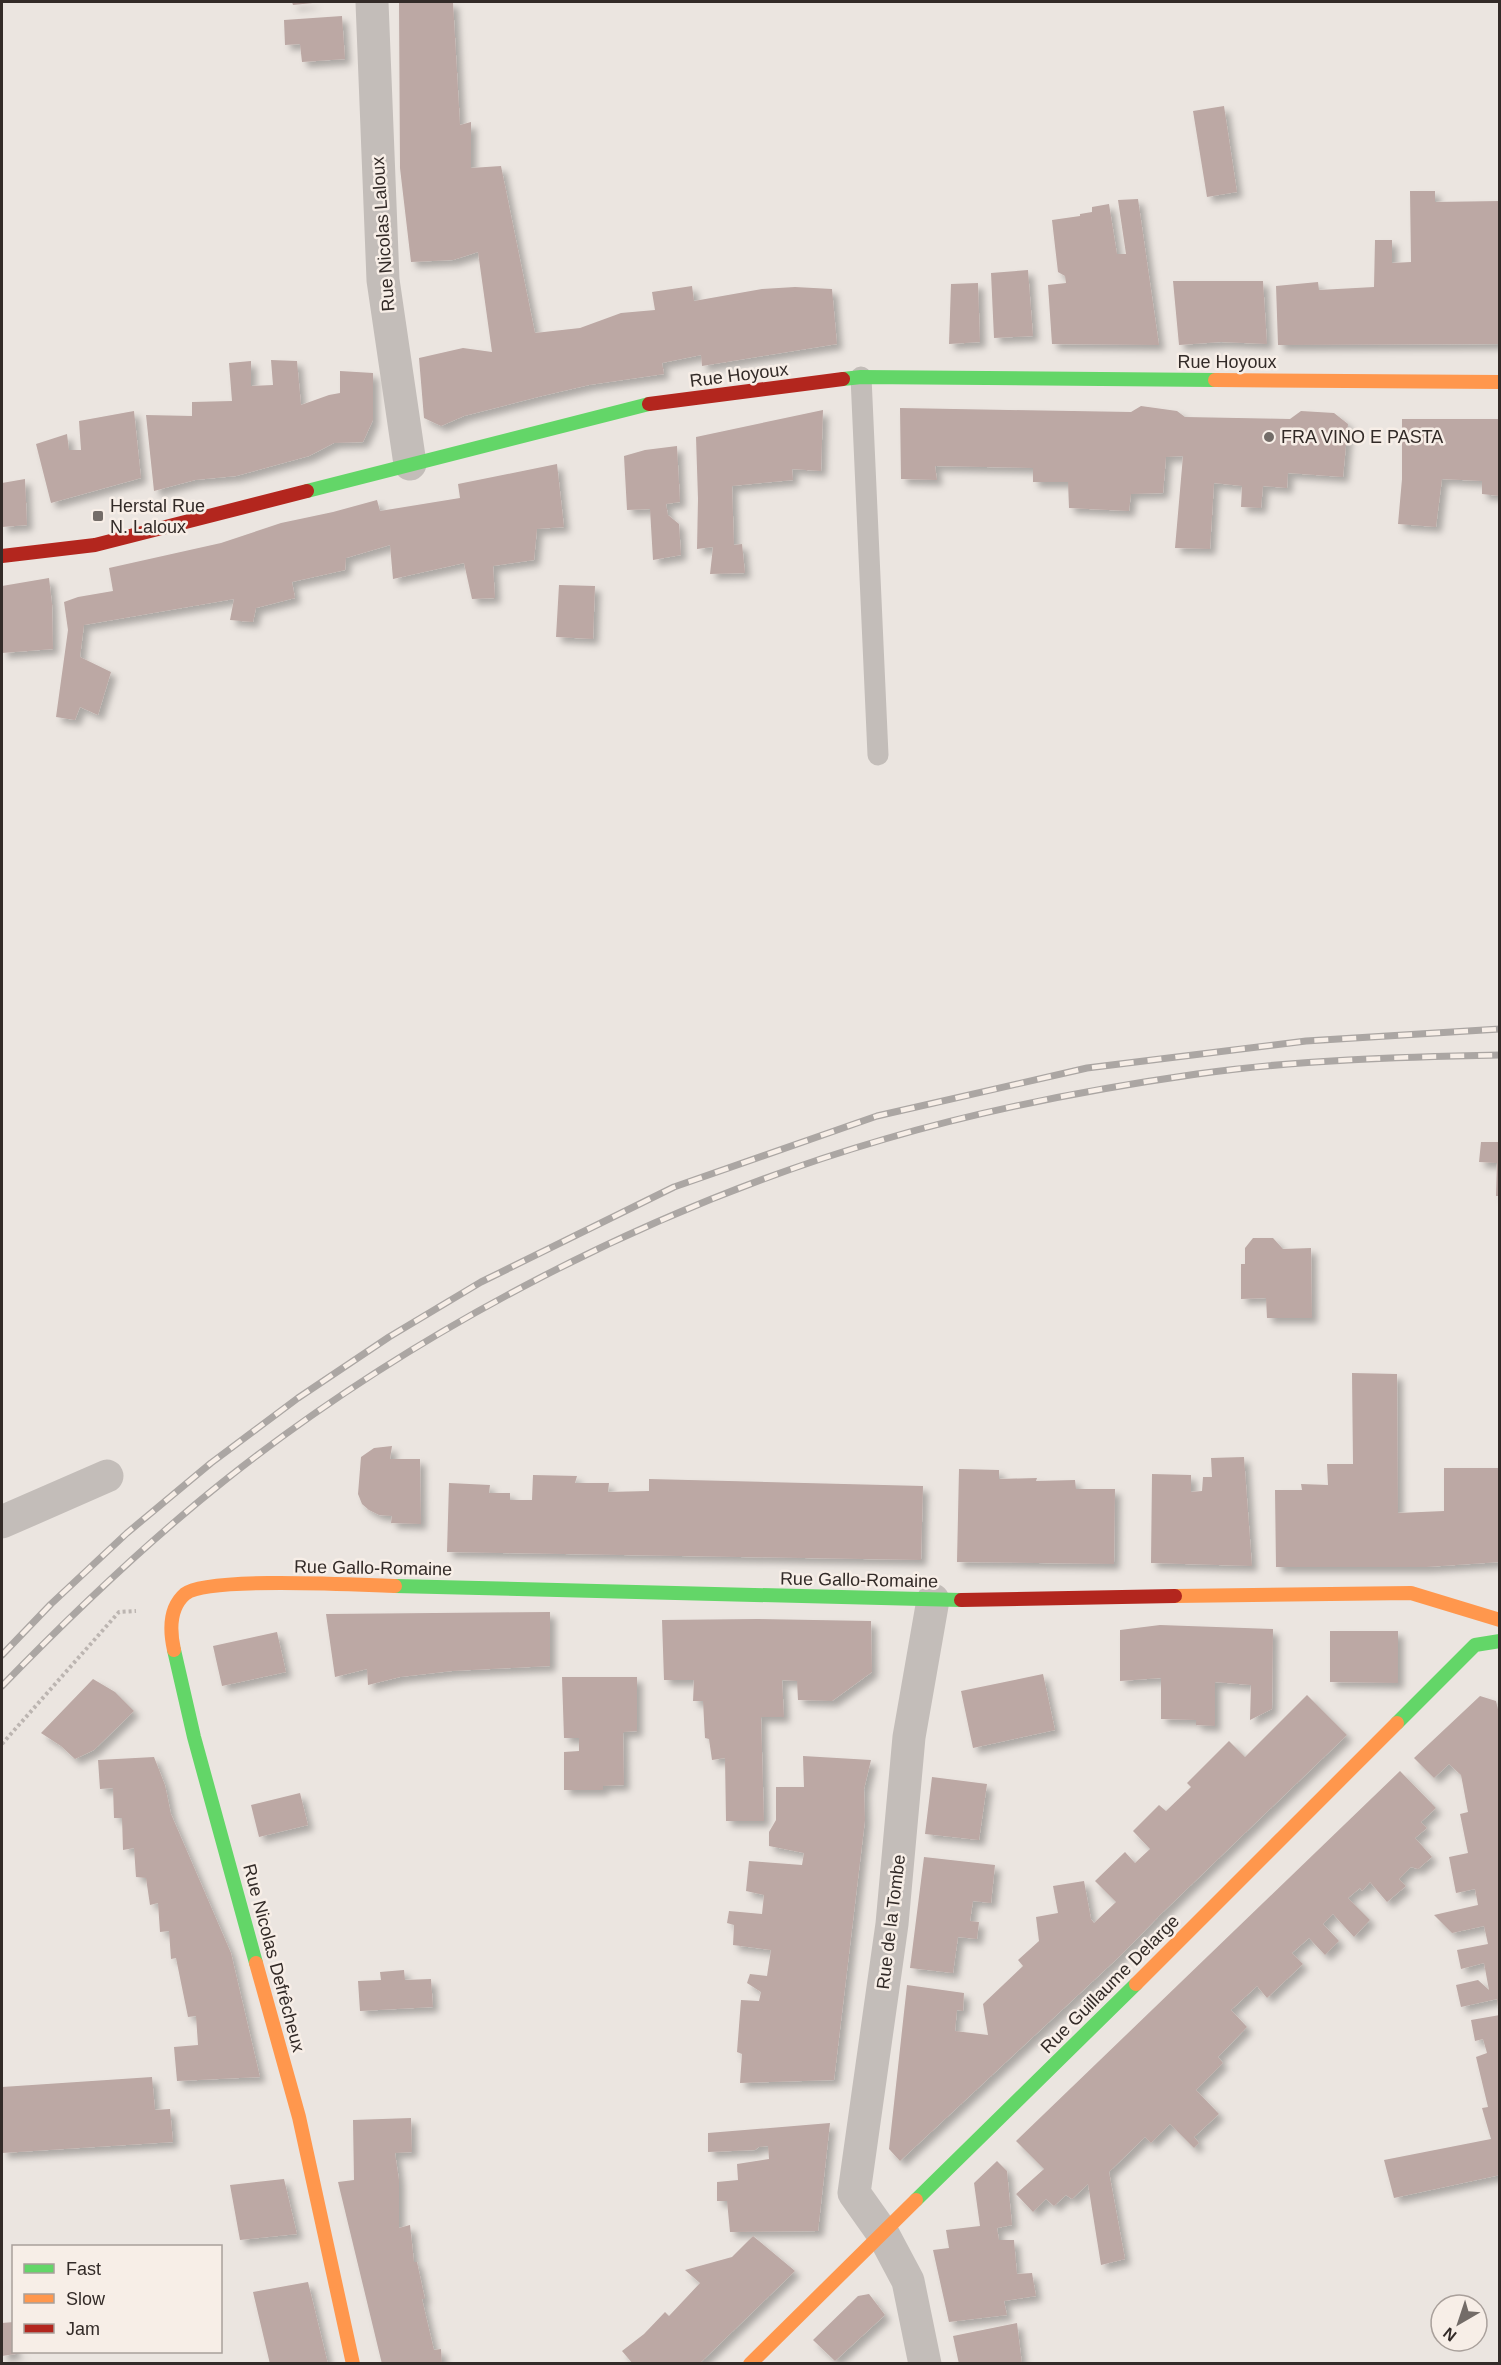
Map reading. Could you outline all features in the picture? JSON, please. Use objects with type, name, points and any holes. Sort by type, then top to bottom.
[{"type":"street","name":"Rue Nicolas Laloux","points":[[372,2],[383,280],[410,464]]},
{"type":"street","name":"Rue Hoyoux","points":[[2,556],[95,545],[644,405],[861,378],[1500,382]]},
{"type":"street","points":[[2,1522],[107,1476]]},
{"type":"street","name":"Rue Gallo-Romaine","points":[[175,1608],[186,1593],[213,1585],[263,1583],[933,1600],[1411,1593],[1500,1620]]},
{"type":"street","name":"Rue de la Tombe","points":[[925,2364],[908,2281],[883,2234],[854,2193],[892,1924],[909,1737],[933,1600]]},
{"type":"street","name":"Rue Nicolas Defrêcheux","points":[[175,1608],[170,1633],[194,1737],[299,2117],[353,2364]]},
{"type":"street","name":"Rue Guillaume Delarge","points":[[750,2364],[1475,1645],[1500,1641]]},
{"type":"lane","points":[[861,378],[878,755]]},
{"type":"path","points":[[2,1744],[119,1612],[175,1608]]},
{"type":"building","points":[[292,2],[313,2],[313,3],[293,5]]},
{"type":"building","points":[[399,2],[453,2],[460,125],[471,122],[471,168],[501,166],[535,333],[580,328],[621,313],[655,310],[652,292],[692,286],[694,301],[762,289],[795,287],[832,289],[837,344],[702,366],[701,355],[662,363],[664,374],[589,385],[464,416],[441,426],[424,418],[419,358],[463,348],[492,352],[478,252],[453,260],[411,262],[400,168]]},
{"type":"building","points":[[342,16],[345,59],[302,62],[300,44],[285,45],[284,20]]},
{"type":"building","points":[[1224,106],[1237,192],[1207,197],[1193,111]]},
{"type":"building","points":[[1410,191],[1435,191],[1435,202],[1500,201],[1500,344],[1278,345],[1276,286],[1318,282],[1319,290],[1374,287],[1375,240],[1392,240],[1392,263],[1411,262]]},
{"type":"building","points":[[1138,199],[1159,345],[1052,344],[1048,285],[1066,283],[1065,276],[1058,272],[1052,220],[1080,216],[1080,214],[1092,212],[1092,207],[1109,204],[1117,254],[1126,254],[1118,200]]},
{"type":"building","points":[[1028,270],[1033,336],[994,338],[991,273]]},
{"type":"building","points":[[1173,281],[1263,281],[1267,344],[1221,342],[1179,345]]},
{"type":"building","points":[[978,283],[980,342],[949,344],[951,284]]},
{"type":"building","points":[[271,360],[297,361],[301,405],[340,393],[340,371],[373,373],[373,420],[363,442],[334,443],[309,456],[236,476],[195,480],[154,491],[146,415],[192,416],[192,402],[232,401],[229,363],[251,361],[251,386],[273,385]]},
{"type":"building","points":[[1141,406],[1177,411],[1185,417],[1290,419],[1301,411],[1334,413],[1348,424],[1343,477],[1288,473],[1287,488],[1263,486],[1261,508],[1241,507],[1242,486],[1214,483],[1210,549],[1175,548],[1183,456],[1166,457],[1163,493],[1131,494],[1129,511],[1069,508],[1068,482],[1033,482],[1033,468],[935,466],[937,480],[901,479],[900,408],[1131,412]]},
{"type":"building","points":[[823,410],[821,471],[792,469],[793,480],[732,486],[734,545],[742,544],[745,573],[710,574],[713,547],[697,549],[696,437]]},
{"type":"building","points":[[134,411],[141,478],[51,503],[36,444],[67,434],[69,450],[81,450],[79,421]]},
{"type":"building","points":[[1402,419],[1500,419],[1500,496],[1482,494],[1482,481],[1442,479],[1436,527],[1398,524],[1402,479]]},
{"type":"building","points":[[677,446],[680,502],[666,504],[668,515],[679,524],[681,555],[653,560],[650,509],[627,510],[624,456],[645,450]]},
{"type":"building","points":[[557,464],[564,527],[537,529],[534,560],[493,566],[495,598],[472,599],[464,563],[393,579],[390,545],[346,558],[345,570],[292,582],[295,598],[256,608],[253,622],[230,620],[234,599],[84,625],[80,657],[111,672],[98,715],[80,707],[75,720],[56,717],[68,630],[64,602],[78,597],[113,591],[109,568],[221,543],[281,523],[377,500],[380,511],[460,498],[458,484]]},
{"type":"building","points":[[25,479],[27,525],[2,527],[2,483]]},
{"type":"building","points":[[49,578],[53,649],[2,653],[2,586]]},
{"type":"building","points":[[559,585],[595,586],[593,639],[556,637]]},
{"type":"building","points":[[1481,1142],[1500,1142],[1500,1196],[1496,1196],[1497,1163],[1479,1162]]},
{"type":"building","points":[[1253,1238],[1273,1238],[1283,1249],[1311,1248],[1312,1318],[1267,1318],[1266,1298],[1241,1299],[1241,1264],[1245,1264],[1245,1248]]},
{"type":"building","points":[[1352,1373],[1397,1374],[1398,1513],[1444,1511],[1444,1468],[1500,1468],[1500,1562],[1426,1567],[1276,1567],[1275,1490],[1302,1490],[1301,1484],[1328,1485],[1327,1464],[1353,1464]]},
{"type":"building","points":[[392,1446],[390,1459],[420,1459],[421,1524],[391,1523],[392,1516],[379,1515],[369,1510],[362,1504],[358,1494],[361,1457],[374,1448]]},
{"type":"building","points":[[1244,1457],[1252,1566],[1151,1563],[1152,1474],[1191,1475],[1191,1492],[1202,1491],[1203,1477],[1212,1477],[1211,1458]]},
{"type":"building","points":[[959,1469],[999,1470],[999,1479],[1075,1480],[1076,1489],[1115,1489],[1114,1564],[957,1562]]},
{"type":"building","points":[[533,1475],[577,1476],[575,1483],[609,1483],[608,1492],[649,1491],[649,1479],[923,1486],[921,1560],[447,1552],[449,1483],[490,1485],[489,1493],[510,1493],[510,1500],[532,1500]]},
{"type":"building","points":[[550,1612],[550,1666],[452,1671],[400,1677],[368,1685],[367,1669],[335,1677],[326,1614]]},
{"type":"building","points":[[662,1620],[871,1621],[872,1672],[832,1701],[798,1700],[797,1681],[782,1680],[784,1717],[761,1717],[764,1821],[726,1821],[725,1758],[712,1760],[709,1739],[705,1738],[703,1701],[693,1701],[694,1680],[664,1680]]},
{"type":"building","points":[[1160,1625],[1273,1629],[1272,1709],[1250,1720],[1251,1685],[1215,1682],[1215,1726],[1196,1725],[1196,1720],[1161,1719],[1161,1678],[1120,1681],[1120,1630]]},
{"type":"building","points":[[1330,1631],[1398,1631],[1398,1683],[1330,1682]]},
{"type":"building","points":[[277,1632],[286,1672],[222,1686],[213,1646]]},
{"type":"building","points":[[1043,1674],[1055,1730],[973,1748],[961,1691]]},
{"type":"building","points":[[562,1677],[637,1677],[637,1731],[623,1732],[624,1785],[603,1786],[603,1790],[564,1790],[564,1752],[579,1751],[579,1738],[564,1738]]},
{"type":"building","points":[[93,1679],[115,1692],[134,1711],[94,1750],[75,1759],[61,1746],[41,1733]]},
{"type":"building","points":[[1307,1695],[1347,1735],[1121,1955],[900,2161],[889,2149],[907,1985],[964,1993],[963,2011],[957,2010],[955,2031],[988,2035],[983,2004],[1023,1966],[1018,1960],[1039,1941],[1036,1917],[1058,1913],[1053,1886],[1084,1881],[1091,1919],[1094,1923],[1116,1902],[1095,1881],[1125,1852],[1135,1863],[1150,1849],[1133,1831],[1159,1805],[1166,1811],[1191,1787],[1187,1783],[1229,1741],[1245,1757]]},
{"type":"building","points":[[1480,1696],[1496,1701],[1500,1718],[1498,2007],[1497,1999],[1461,2007],[1456,1985],[1478,1980],[1489,1990],[1484,1963],[1461,1969],[1457,1950],[1488,1944],[1484,1926],[1452,1933],[1434,1915],[1478,1905],[1475,1889],[1456,1893],[1449,1857],[1468,1853],[1460,1814],[1468,1812],[1461,1775],[1449,1764],[1434,1778],[1414,1758]]},
{"type":"building","points":[[803,1756],[871,1760],[864,1789],[865,1820],[834,2080],[740,2083],[742,2054],[737,2052],[741,2000],[759,2001],[761,1992],[747,1983],[750,1974],[767,1976],[771,1950],[733,1945],[734,1925],[727,1923],[729,1911],[762,1914],[764,1895],[746,1891],[749,1861],[802,1865],[804,1853],[769,1846],[769,1832],[776,1820],[776,1787],[804,1787]]},
{"type":"building","points":[[154,1757],[165,1785],[171,1814],[231,1953],[260,2077],[177,2081],[174,2047],[198,2045],[196,2016],[188,2017],[176,1958],[171,1959],[169,1931],[160,1932],[158,1903],[150,1905],[146,1878],[136,1877],[134,1848],[123,1850],[122,1818],[114,1818],[113,1788],[100,1789],[98,1760]]},
{"type":"building","points":[[1400,1771],[1436,1808],[1421,1822],[1427,1828],[1415,1838],[1432,1857],[1418,1869],[1411,1867],[1399,1879],[1406,1886],[1387,1902],[1370,1882],[1362,1891],[1360,1888],[1348,1898],[1370,1920],[1354,1937],[1333,1914],[1323,1924],[1339,1941],[1325,1955],[1309,1938],[1292,1953],[1303,1964],[1267,1998],[1257,1986],[1231,2010],[1247,2027],[1218,2057],[1223,2063],[1196,2090],[1219,2114],[1194,2137],[1199,2143],[1194,2148],[1170,2124],[1151,2143],[1145,2137],[1109,2172],[1125,2259],[1101,2265],[1088,2184],[1072,2199],[1066,2195],[1054,2206],[1046,2199],[1033,2212],[1016,2194],[1044,2169],[1016,2141]]},
{"type":"building","points":[[932,1777],[987,1784],[979,1840],[925,1834]]},
{"type":"building","points":[[300,1793],[308,1825],[259,1837],[251,1805]]},
{"type":"building","points":[[924,1857],[995,1865],[991,1903],[973,1901],[970,1921],[979,1922],[977,1939],[958,1937],[953,1973],[910,1968]]},
{"type":"building","points":[[404,1970],[405,1980],[431,1979],[433,2007],[360,2011],[358,1981],[381,1980],[380,1972]]},
{"type":"building","points":[[1500,2015],[1500,2175],[1394,2198],[1384,2160],[1491,2139],[1482,2108],[1488,2107],[1476,2057],[1487,2053],[1483,2039],[1475,2041],[1471,2020]]},
{"type":"building","points":[[152,2077],[155,2110],[170,2109],[173,2142],[2,2153],[2,2087]]},
{"type":"building","points":[[411,2118],[412,2152],[395,2153],[399,2180],[399,2228],[410,2225],[414,2262],[417,2262],[425,2299],[422,2299],[434,2350],[441,2349],[442,2364],[382,2364],[338,2182],[354,2180],[353,2120]]},
{"type":"building","points":[[830,2123],[818,2231],[730,2232],[727,2201],[717,2201],[717,2182],[738,2180],[737,2164],[769,2159],[768,2146],[755,2150],[708,2152],[708,2133]]},
{"type":"building","points":[[997,2161],[1007,2171],[1012,2225],[997,2228],[999,2240],[1014,2240],[1017,2274],[1032,2273],[1036,2296],[1004,2301],[1007,2315],[949,2322],[933,2250],[949,2248],[946,2230],[980,2226],[974,2183]]},
{"type":"building","points":[[284,2179],[297,2234],[240,2240],[230,2185]]},
{"type":"building","points":[[753,2236],[795,2271],[699,2364],[633,2364],[622,2351],[644,2334],[665,2312],[669,2316],[700,2283],[685,2270],[732,2257]]},
{"type":"building","points":[[308,2282],[328,2364],[270,2364],[253,2292]]},
{"type":"building","points":[[869,2294],[885,2315],[835,2361],[813,2340],[858,2296]]},
{"type":"building","points":[[12,2322],[12,2353],[22,2353],[2,2356],[2,2323]]},
{"type":"building","points":[[1017,2323],[1022,2364],[959,2364],[953,2336]]},
{"type":"railway","points":[[2,1655],[51,1604],[127,1533],[211,1463],[298,1398],[389,1337],[481,1282],[674,1187],[877,1116],[1087,1068],[1306,1041],[1500,1029]]},
{"type":"railway","points":[[2,1686],[82,1606],[166,1529],[224,1481],[297,1426],[375,1373],[455,1324],[623,1237],[710,1200],[797,1167],[885,1139],[962,1118],[1079,1093],[1197,1074],[1272,1065],[1386,1058],[1500,1055]]},
{"type":"traffic: fast","points":[[843,379],[861,377],[1215,380]]},
{"type":"traffic: fast","points":[[307,491],[649,404]]},
{"type":"traffic: fast","points":[[395,1586],[961,1600]]},
{"type":"traffic: fast","points":[[1397,1723],[1475,1645],[1500,1641]]},
{"type":"traffic: fast","points":[[174,1650],[194,1737],[256,1963]]},
{"type":"traffic: fast","points":[[916,2200],[1136,1984]]},
{"type":"traffic: slow","points":[[1215,380],[1500,382]]},
{"type":"traffic: slow","points":[[174,1650],[173,1613],[185,1594],[199,1588],[252,1583],[395,1586]]},
{"type":"traffic: slow","points":[[1175,1596],[1411,1593],[1500,1620]]},
{"type":"traffic: slow","points":[[1136,1984],[1397,1723]]},
{"type":"traffic: slow","points":[[256,1963],[299,2117],[353,2364]]},
{"type":"traffic: slow","points":[[750,2364],[916,2200]]},
{"type":"traffic: jam","points":[[649,404],[843,379]]},
{"type":"traffic: jam","points":[[2,556],[95,545],[307,491]]},
{"type":"traffic: jam","points":[[961,1600],[1175,1596]]},
{"type":"place","name":"FRA VINO E PASTA","points":[[1269,437]]},
{"type":"place","name":"Herstal Rue N. Laloux","points":[[98,516]]}]
